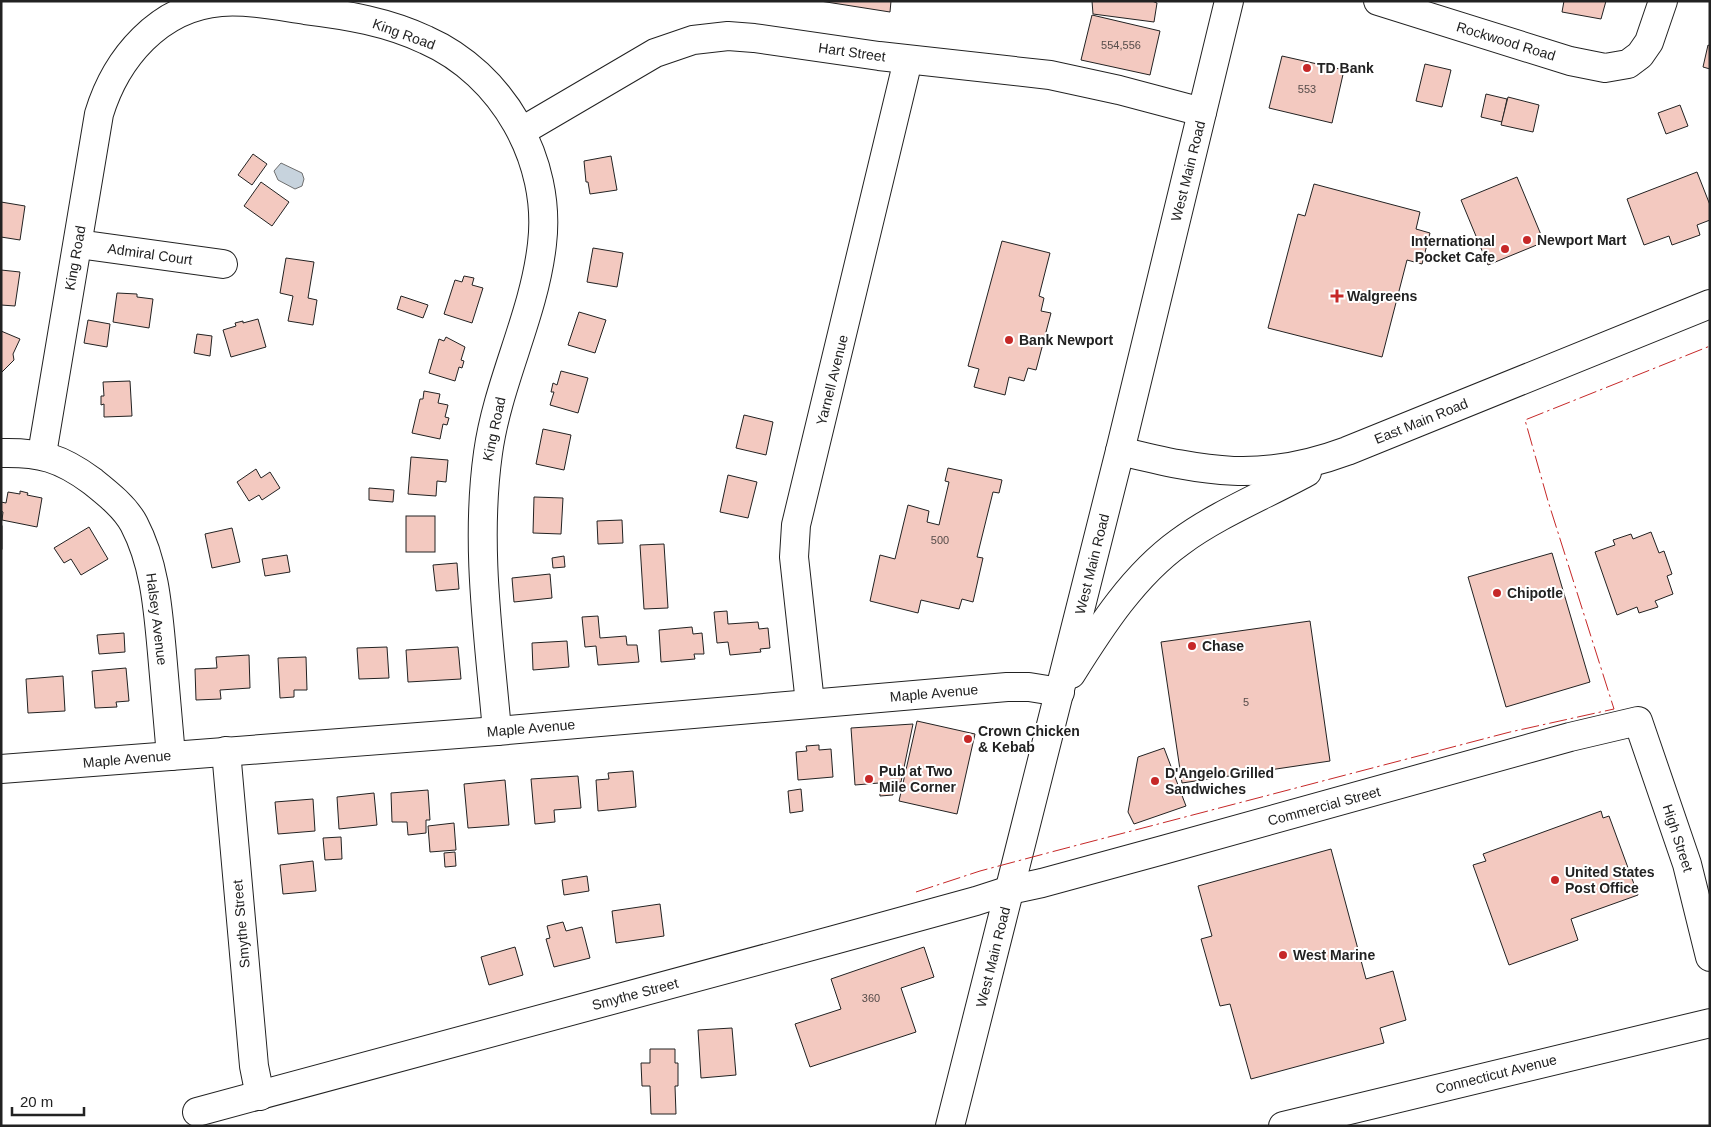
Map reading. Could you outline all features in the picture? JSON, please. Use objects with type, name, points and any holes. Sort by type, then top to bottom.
[{"type":"street","name":"King Road","points":[[42,454],[99,114],[107,88],[128,55],[151,30],[176,15],[199,6],[220,2],[243,1],[373,21],[428,40],[469,66],[494,91],[522,131],[536,172],[544,228],[536,279],[493,422],[482,504],[482,568],[498,731]]},
{"type":"street","name":"West Main Road","points":[[950,1126],[1120,451],[1229,1]]},
{"type":"street","name":"Rockwood Road","points":[[1378,1],[1583,65],[1614,68],[1634,60],[1649,42],[1663,1]]},
{"type":"street","name":"Hart Street","points":[[522,131],[648,56],[670,46],[693,40],[728,36],[908,60],[1050,75],[1119,90],[1202,112]]},
{"type":"street","name":"Yarnell Avenue","points":[[810,703],[794,556],[795,536],[908,60]]},
{"type":"street","name":"Admiral Court","points":[[78,244],[223,264]]},
{"type":"street","name":"East Main Road","points":[[1120,451],[1192,468],[1248,473],[1298,467],[1346,451],[1710,304]]},
{"type":"street","points":[[1060,692],[1109,618],[1141,578],[1170,549],[1204,527],[1346,451]]},
{"type":"street","name":"Halsey Avenue","points":[[1,452],[42,454],[65,462],[113,499],[134,524],[148,558],[158,604],[171,756]]},
{"type":"street","name":"Maple Avenue","points":[[1,769],[498,731],[1007,687],[1029,687],[1060,692]]},
{"type":"street","name":"Commercial Street","points":[[1010,890],[1042,883],[1570,737],[1638,721]]},
{"type":"street","name":"High Street","points":[[1638,721],[1687,864],[1710,958]]},
{"type":"street","name":"Smythe Street","points":[[226,751],[254,1066],[260,1096]]},
{"type":"street","name":"Smythe Street","points":[[197,1112],[976,902],[1010,890]]},
{"type":"street","name":"Connecticut Avenue","points":[[1283,1126],[1710,1023]]},
{"type":"shaded area","points":[[281,163],[302,173],[304,179],[302,186],[295,189],[278,180],[274,171]]},
{"type":"building","points":[[820,1],[891,1],[890,12]]},
{"type":"building","points":[[1092,1],[1152,1],[1157,3],[1154,22],[1093,14]]},
{"type":"building","points":[[1564,1],[1606,1],[1601,19],[1562,12]]},
{"type":"building","points":[[1092,15],[1160,31],[1150,75],[1081,60]]},
{"type":"building","points":[[1708,45],[1710,46],[1710,69],[1703,67]]},
{"type":"building","points":[[1282,56],[1344,70],[1332,123],[1269,108]]},
{"type":"building","points":[[1425,64],[1451,70],[1442,107],[1416,101]]},
{"type":"building","points":[[1486,94],[1507,99],[1502,122],[1481,117]]},
{"type":"building","points":[[1508,97],[1539,105],[1533,132],[1501,125]]},
{"type":"building","points":[[1680,105],[1688,126],[1666,134],[1658,113]]},
{"type":"building","points":[[253,154],[267,164],[252,185],[238,175]]},
{"type":"building","points":[[611,156],[617,190],[590,194],[588,182],[586,182],[584,161]]},
{"type":"building","points":[[1697,172],[1710,205],[1710,220],[1697,225],[1700,235],[1672,245],[1669,236],[1644,245],[1627,199]]},
{"type":"building","points":[[1517,177],[1544,242],[1488,265],[1461,200]]},
{"type":"building","points":[[261,182],[289,202],[272,226],[244,206]]},
{"type":"building","name":"Walgreens","points":[[1314,184],[1420,212],[1416,229],[1430,233],[1422,264],[1407,260],[1382,357],[1268,328],[1298,214],[1305,216]]},
{"type":"building","points":[[1,202],[25,206],[20,240],[1,237]]},
{"type":"building","name":"Bank Newport","points":[[1002,241],[1050,253],[1039,296],[1044,298],[1041,311],[1051,313],[1036,370],[1028,368],[1024,381],[1009,377],[1005,395],[974,387],[979,369],[968,366]]},
{"type":"building","points":[[593,248],[623,253],[617,287],[587,282]]},
{"type":"building","points":[[286,258],[314,262],[308,298],[317,300],[313,325],[288,321],[293,296],[280,293]]},
{"type":"building","points":[[1,270],[20,272],[15,306],[1,305]]},
{"type":"building","points":[[464,276],[474,278],[472,285],[483,288],[472,323],[444,314],[455,280],[462,282]]},
{"type":"building","points":[[117,293],[137,294],[137,297],[153,299],[149,328],[113,322]]},
{"type":"building","points":[[401,296],[428,305],[423,318],[397,309]]},
{"type":"building","points":[[579,312],[606,320],[595,353],[568,345]]},
{"type":"building","points":[[258,319],[266,347],[231,357],[223,330],[236,326],[235,323]]},
{"type":"building","points":[[88,320],[110,324],[107,347],[84,343]]},
{"type":"building","points":[[1,331],[20,339],[13,354],[14,360],[1,373]]},
{"type":"building","points":[[197,334],[212,336],[210,356],[194,353]]},
{"type":"building","points":[[446,337],[465,347],[461,360],[464,361],[462,368],[459,367],[455,381],[429,373],[439,339],[444,341]]},
{"type":"building","points":[[561,371],[588,378],[578,413],[550,405],[554,392],[551,392],[553,383],[557,385]]},
{"type":"building","points":[[130,381],[132,416],[104,417],[104,404],[101,405],[101,396],[104,396],[103,382]]},
{"type":"building","points":[[424,391],[440,394],[438,403],[448,405],[445,417],[449,418],[447,425],[443,424],[440,439],[412,433],[420,399],[423,399]]},
{"type":"building","points":[[744,415],[773,422],[766,455],[736,448]]},
{"type":"building","points":[[543,429],[571,435],[564,470],[536,464]]},
{"type":"building","points":[[411,457],[448,460],[446,482],[437,481],[436,496],[408,494]]},
{"type":"building","points":[[948,468],[1002,480],[999,493],[993,492],[977,557],[983,558],[973,602],[962,599],[959,609],[921,600],[918,613],[870,601],[880,555],[895,559],[908,505],[929,511],[927,522],[939,525],[949,482],[945,481]]},
{"type":"building","points":[[256,469],[261,478],[270,472],[280,488],[262,500],[259,495],[249,501],[237,482]]},
{"type":"building","points":[[728,475],[757,482],[748,518],[720,512]]},
{"type":"building","points":[[369,488],[394,490],[393,502],[369,500]]},
{"type":"building","points":[[20,491],[28,493],[27,495],[42,498],[37,527],[2,520],[1,502],[6,503],[8,492],[20,494]]},
{"type":"building","points":[[534,497],[563,498],[561,534],[533,533]]},
{"type":"building","points":[[406,516],[435,516],[435,552],[406,552]]},
{"type":"building","points":[[622,520],[623,543],[598,544],[597,521]]},
{"type":"building","points":[[2,526],[2,549],[1,549]]},
{"type":"building","points":[[89,527],[108,559],[81,575],[71,559],[64,563],[54,548]]},
{"type":"building","points":[[232,528],[240,562],[212,568],[205,534]]},
{"type":"building","points":[[1651,532],[1659,553],[1664,551],[1672,574],[1667,576],[1673,594],[1655,601],[1658,607],[1639,613],[1637,607],[1617,615],[1595,552],[1615,545],[1613,540],[1631,534],[1633,539]]},
{"type":"building","points":[[664,544],[668,608],[644,609],[640,545]]},
{"type":"building","points":[[1552,553],[1590,682],[1506,707],[1468,577]]},
{"type":"building","points":[[287,555],[290,572],[265,576],[262,559]]},
{"type":"building","points":[[564,556],[565,567],[553,568],[552,558]]},
{"type":"building","points":[[457,563],[459,589],[436,591],[433,565]]},
{"type":"building","points":[[550,574],[552,598],[514,602],[512,578]]},
{"type":"building","points":[[727,611],[728,624],[758,622],[759,629],[768,628],[770,648],[760,649],[761,652],[730,655],[728,642],[717,643],[714,612]]},
{"type":"building","points":[[598,616],[600,638],[626,636],[627,645],[637,645],[639,662],[598,665],[596,646],[585,647],[582,617]]},
{"type":"building","points":[[1310,621],[1330,761],[1182,783],[1161,642]]},
{"type":"building","points":[[692,627],[693,634],[702,633],[704,654],[694,654],[695,659],[661,662],[659,630]]},
{"type":"building","points":[[124,633],[125,652],[99,654],[97,635]]},
{"type":"building","points":[[567,641],[569,667],[533,670],[532,643]]},
{"type":"building","points":[[387,647],[389,678],[359,679],[357,648]]},
{"type":"building","points":[[458,647],[461,679],[408,682],[406,650]]},
{"type":"building","points":[[249,655],[250,688],[220,690],[221,699],[196,700],[195,669],[217,668],[216,657]]},
{"type":"building","points":[[306,657],[307,690],[294,690],[294,697],[280,698],[278,658]]},
{"type":"building","points":[[126,668],[129,701],[116,702],[117,707],[95,708],[92,671]]},
{"type":"building","points":[[63,676],[65,711],[28,713],[26,679]]},
{"type":"building","points":[[917,721],[975,734],[957,814],[899,801]]},
{"type":"building","points":[[913,724],[901,782],[892,782],[893,795],[880,796],[879,783],[855,785],[851,728]]},
{"type":"building","points":[[819,745],[819,750],[831,749],[833,777],[798,780],[796,752],[807,751],[806,746]]},
{"type":"building","name":"D'Angelo Grilled Sandwiches","points":[[1164,748],[1186,806],[1134,824],[1128,812],[1138,757]]},
{"type":"building","points":[[633,771],[636,807],[598,811],[596,780],[609,779],[608,773]]},
{"type":"building","points":[[578,776],[581,808],[554,810],[555,822],[535,824],[531,779]]},
{"type":"building","points":[[505,780],[509,825],[468,828],[464,784]]},
{"type":"building","points":[[801,789],[803,811],[790,813],[788,791]]},
{"type":"building","points":[[428,790],[430,820],[426,820],[426,833],[408,835],[407,822],[392,822],[391,793]]},
{"type":"building","points":[[374,793],[377,825],[339,829],[337,797]]},
{"type":"building","points":[[313,799],[315,831],[278,834],[275,802]]},
{"type":"building","name":"United States Post Office","points":[[1601,811],[1603,818],[1609,816],[1638,895],[1571,919],[1578,940],[1509,965],[1473,865],[1486,861],[1483,854]]},
{"type":"building","points":[[454,823],[456,850],[430,852],[428,826]]},
{"type":"building","points":[[341,837],[342,859],[325,860],[323,838]]},
{"type":"building","name":"West Marine","points":[[1331,849],[1366,979],[1393,971],[1406,1020],[1380,1028],[1384,1043],[1251,1079],[1230,1004],[1220,1006],[1201,939],[1212,936],[1198,886]]},
{"type":"building","points":[[455,852],[456,866],[445,867],[444,853]]},
{"type":"building","points":[[313,861],[316,891],[283,894],[280,865]]},
{"type":"building","points":[[587,876],[589,891],[564,895],[562,880]]},
{"type":"building","points":[[660,904],[664,936],[616,943],[612,911]]},
{"type":"building","points":[[563,922],[566,931],[582,927],[590,958],[554,967],[546,939],[550,938],[547,926]]},
{"type":"building","points":[[515,947],[523,975],[489,985],[481,957]]},
{"type":"building","points":[[924,947],[934,977],[901,988],[916,1032],[810,1067],[795,1024],[841,1009],[831,979]]},
{"type":"building","points":[[732,1028],[736,1075],[701,1078],[698,1030]]},
{"type":"building","points":[[650,1049],[675,1049],[675,1063],[678,1063],[678,1086],[675,1086],[676,1114],[651,1114],[650,1086],[642,1086],[641,1063],[650,1063]]},
{"type":"power","points":[[916,892],[980,871],[1055,851],[1510,732],[1614,709],[1548,501],[1525,420],[1710,346]]},
{"type":"place","name":"TD Bank","points":[[1307,68]]},
{"type":"place","name":"Newport Mart","points":[[1527,240]]},
{"type":"place","name":"International Pocket Cafe","points":[[1505,249]]},
{"type":"place","name":"Walgreens","points":[[1337,296]]},
{"type":"place","name":"Bank Newport","points":[[1009,340]]},
{"type":"place","name":"Chipotle","points":[[1497,593]]},
{"type":"place","name":"Chase","points":[[1192,646]]},
{"type":"place","name":"Crown Chicken & Kebab","points":[[968,739]]},
{"type":"place","name":"Pub at Two Mile Corner","points":[[869,779]]},
{"type":"place","name":"D'Angelo Grilled Sandwiches","points":[[1155,781]]},
{"type":"place","name":"United States Post Office","points":[[1555,880]]},
{"type":"place","name":"West Marine","points":[[1283,955]]}]
